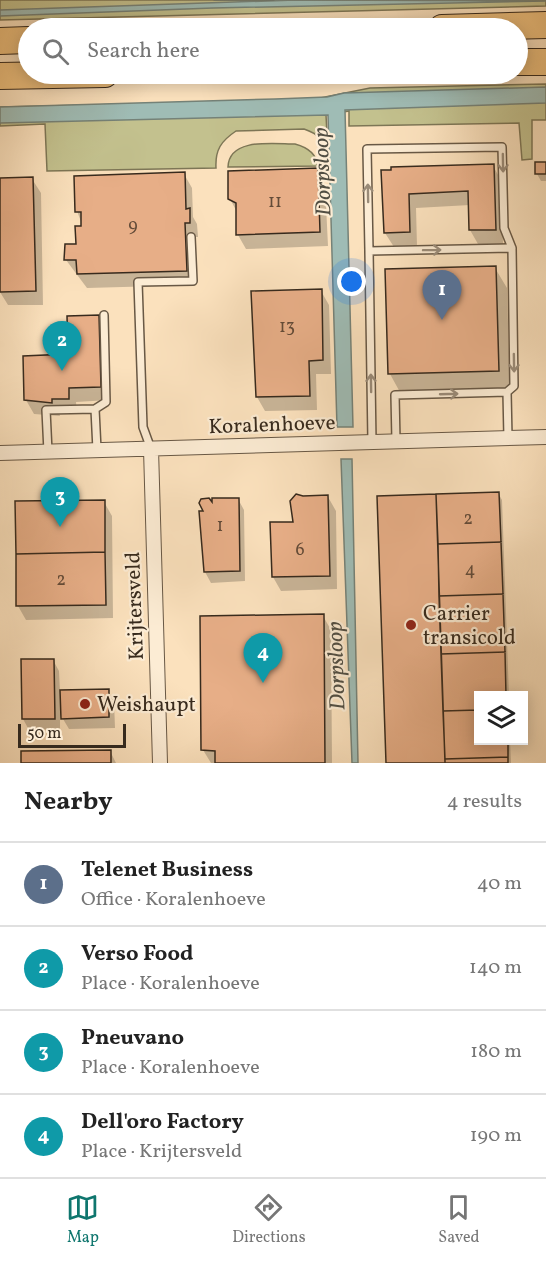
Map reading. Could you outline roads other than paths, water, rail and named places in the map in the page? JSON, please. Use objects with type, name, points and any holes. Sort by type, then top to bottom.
[{"type":"highway","points":[[528,26],[546,26]]},
{"type":"highway","points":[[0,41],[18,40]]},
{"type":"highway","points":[[528,62],[546,62]]},
{"type":"highway","points":[[0,76],[18,76]]},
{"type":"street","name":"Koralenhoeve","points":[[0,453],[546,437]]},
{"type":"street","name":"Krijtersveld","points":[[151,448],[160,763]]},
{"type":"lane","points":[[372,442],[367,149],[502,147],[504,228],[512,248],[514,386],[507,392],[395,395],[396,441]]},
{"type":"lane","points":[[151,448],[144,427],[138,282],[193,281],[191,237]]},
{"type":"lane","points":[[369,251],[512,248]]},
{"type":"lane","points":[[48,452],[46,410],[95,409],[106,402],[104,315]]},
{"type":"lane","points":[[507,392],[508,438]]},
{"type":"lane","points":[[95,409],[97,450]]},
{"type":"water","points":[[295,0],[546,1],[213,8],[0,16],[0,10]]},
{"type":"water","points":[[546,87],[546,103],[345,110],[353,427],[337,427],[328,115],[0,123],[0,107],[275,99],[327,97],[344,93]]},
{"type":"water","points":[[341,459],[352,459],[358,763],[352,763]]},
{"type":"place","name":"Telenet Business","points":[[442,320]]},
{"type":"place","name":"Verso Food","points":[[62,371]]},
{"type":"place","name":"Pneuvano","points":[[60,527]]},
{"type":"place","name":"Carrier transicold","points":[[411,625]]},
{"type":"place","name":"Dell'oro Factory","points":[[263,683]]},
{"type":"place","name":"Weishaupt","points":[[85,704]]},
{"type":"water label","name":"Dorpsloop","points":[[321,172]]},
{"type":"water label","name":"Dorpsloop","points":[[335,666]]}]
